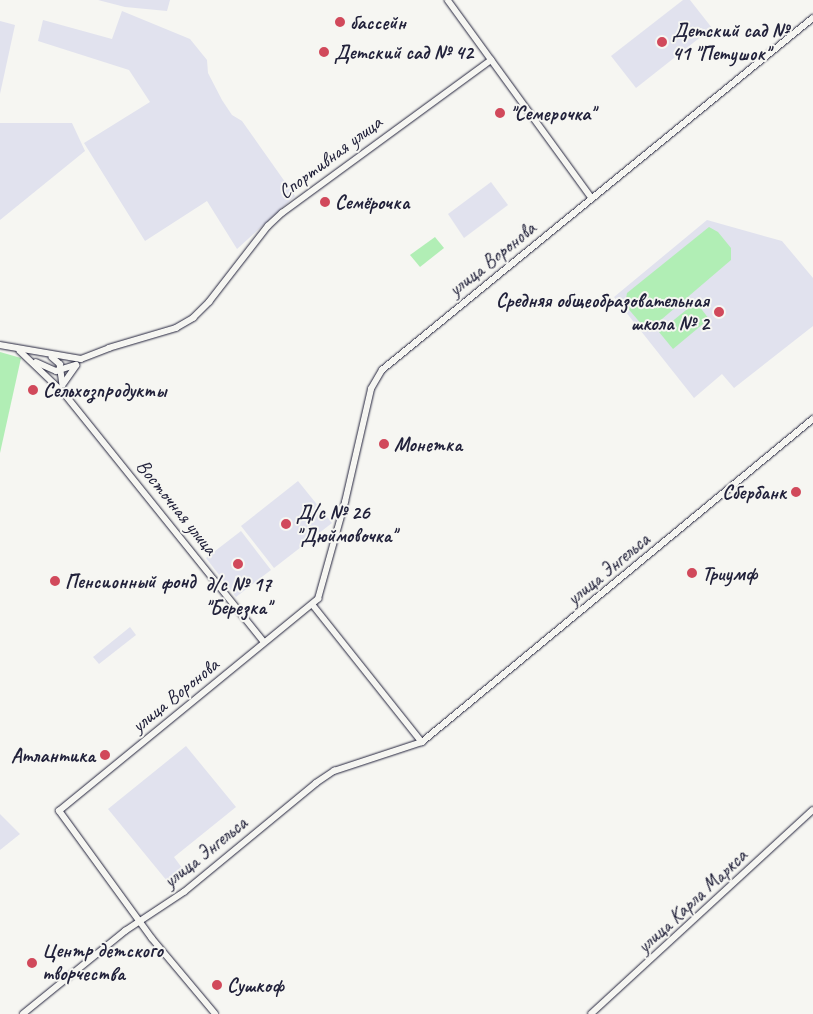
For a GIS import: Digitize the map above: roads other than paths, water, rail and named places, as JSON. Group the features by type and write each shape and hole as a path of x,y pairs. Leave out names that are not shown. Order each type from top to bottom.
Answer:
{"street":[{"path":"448,0 592,198"},
{"name":"улица Воронова","path":"139,921 59,811 264,642 312,605 322,592 376,377 813,18"},
{"name":"Спортивная улица","path":"81,359 176,328 194,318 209,302 268,226 282,213 491,60"},
{"path":"0,345 81,359"},
{"path":"13,348 50,370 63,370 76,365"},
{"path":"40,353 56,360 63,370 64,393"},
{"path":"54,384 50,370 56,360 63,357"},
{"name":"Восточная улица","path":"30,359 64,393 264,642"},
{"path":"63,385 81,359"},
{"name":"улица Энгельса","path":"24,1014 139,921 184,892 316,783 334,771 422,742 813,419"},
{"path":"312,605 368,671 422,742"},
{"name":"улица Карла Маркса","path":"591,1014 813,810"},
{"path":"139,921 215,1014"}],"place":[{"name":"бассейн","path":"340,22"},
{"name":"Детский сад № 41 \"Петушок\"","path":"662,42"},
{"name":"Детский сад № 42","path":"324,52"},
{"name":"\"Семерочка\"","path":"500,113"},
{"name":"Семёрочка","path":"325,202"},
{"name":"Средняя общеобразовательная школа № 2","path":"719,312"},
{"name":"Сельхозпродукты","path":"33,390"},
{"name":"Монетка","path":"384,444"},
{"name":"Сбербанк","path":"796,492"},
{"name":"Д/с № 26 \"Дюймовочка\"","path":"286,524"},
{"name":"д/с № 17 \"Березка\"","path":"238,564"},
{"name":"Триумф","path":"692,573"},
{"name":"Пенсионный фонд","path":"55,581"},
{"name":"Атлантика","path":"105,755"},
{"name":"Центр детского творчества","path":"32,963"},
{"name":"Сушкоф","path":"217,985"}]}
